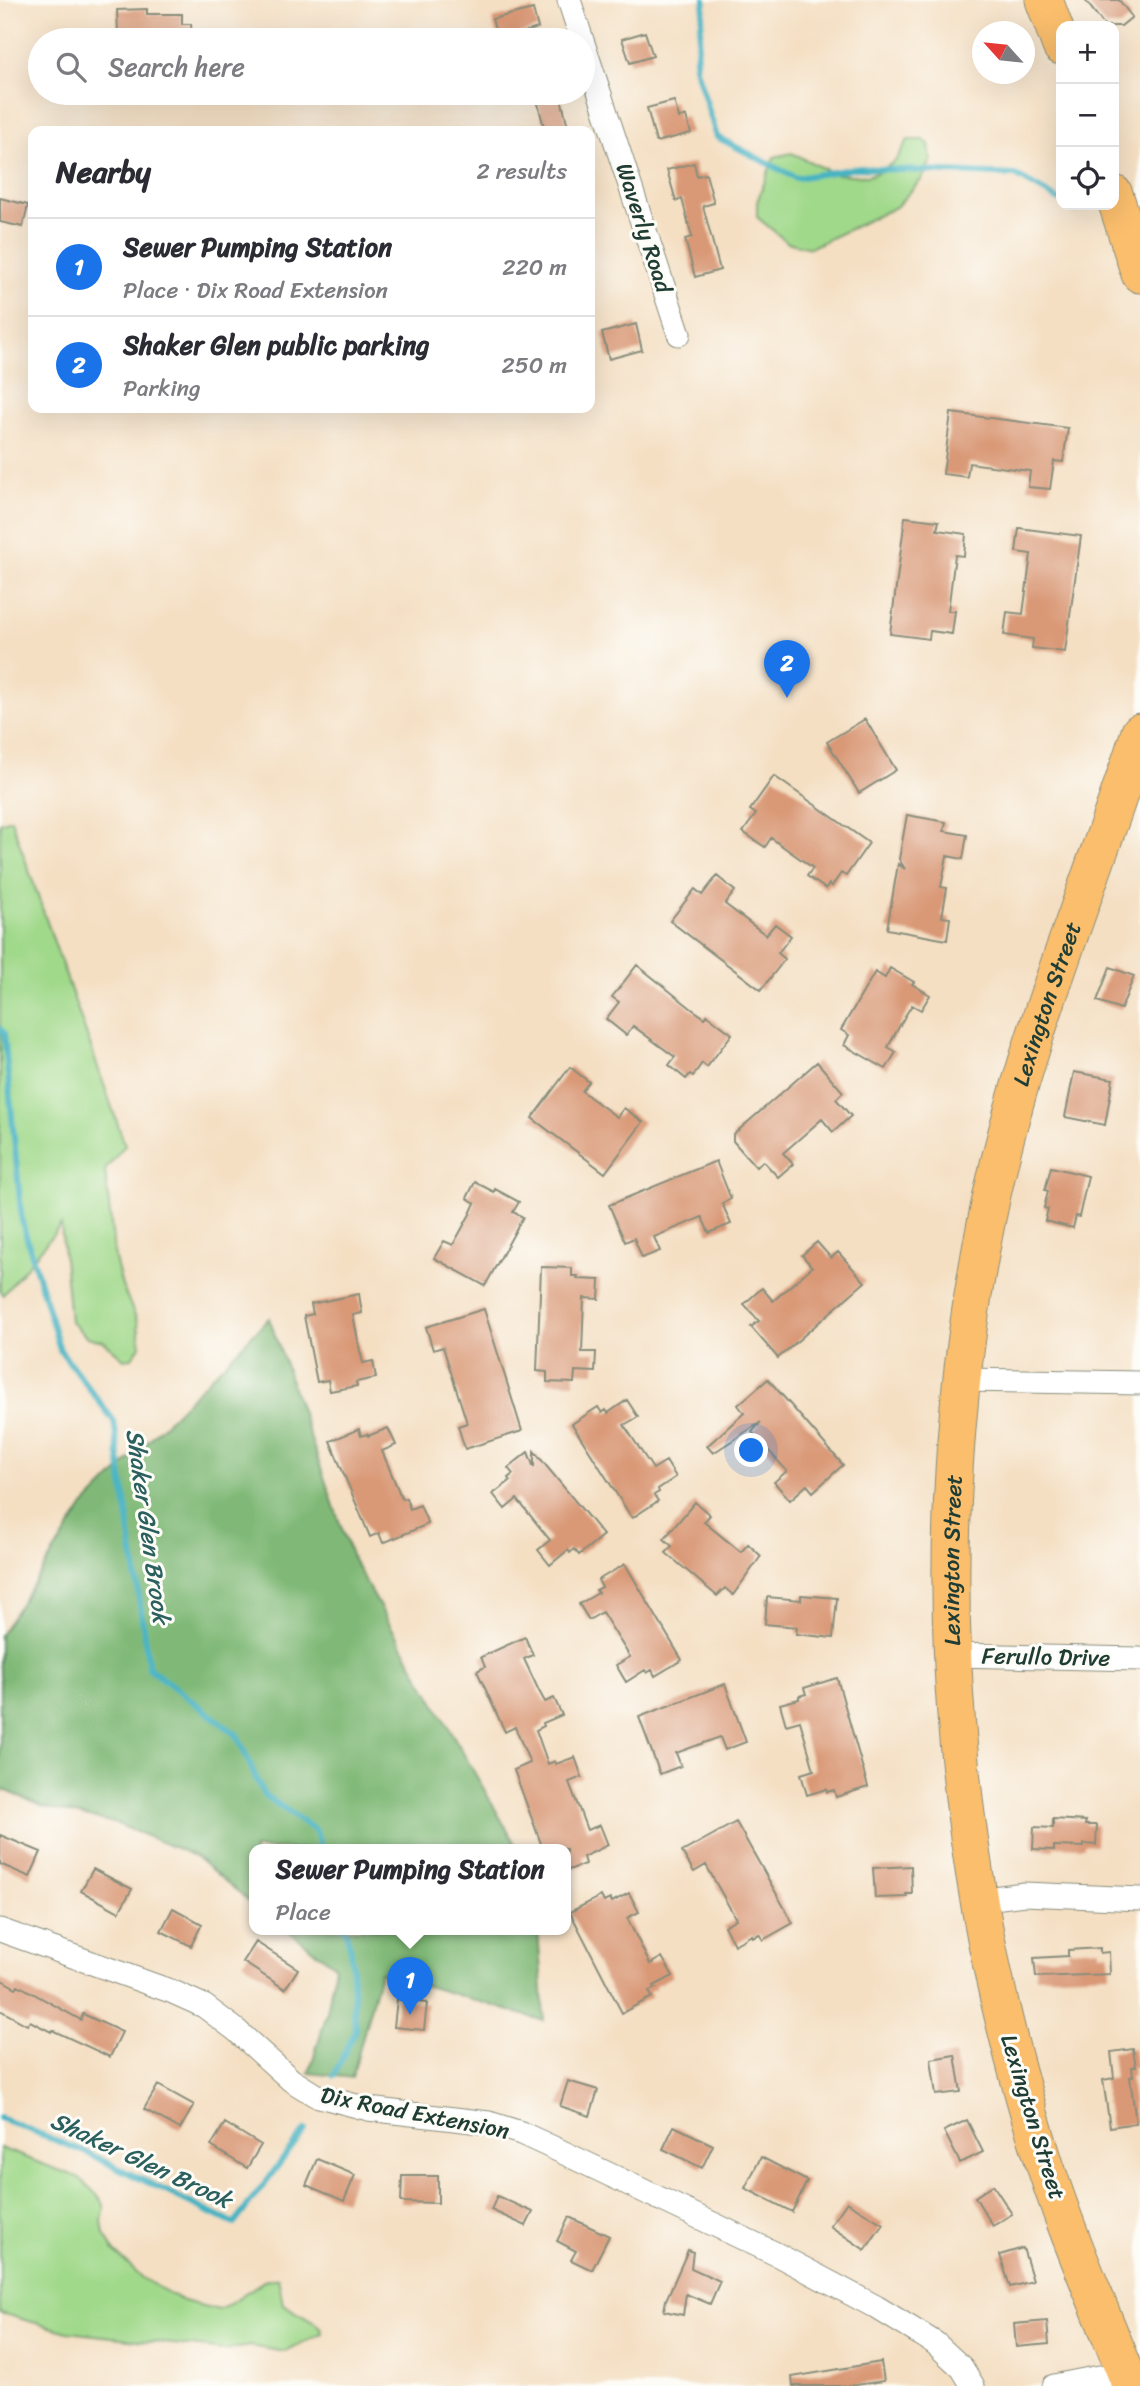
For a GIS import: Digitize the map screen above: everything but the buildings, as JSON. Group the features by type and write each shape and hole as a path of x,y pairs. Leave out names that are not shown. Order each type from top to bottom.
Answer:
{"main road":[{"path":"1044,0 1056,32"},
{"path":"1119,209 1140,274"},
{"name":"Lexington Street","path":"1128,2379 1089,2286 1039,2148 988,1955 963,1801 951,1655 950,1542 962,1380 984,1235 1015,1104 1059,962 1139,740"}],"street":[{"name":"Waverly Road","path":"569,0 578,28"},
{"name":"Waverly Road","path":"595,80 680,334"},
{"path":"962,1380 1140,1383"},
{"name":"Ferullo Drive","path":"951,1655 1140,1659"},
{"path":"978,1900 1024,1894 1140,1899"},
{"name":"Dix Road Extension","path":"0,1930 173,1992 204,2006 236,2030 291,2080 315,2095 368,2109 489,2123 521,2133 560,2151 776,2253 876,2307 935,2343 962,2368 973,2386"},
{"path":"1054,2386 1128,2379"}],"green space":[{"path":"908,140 923,140 929,144 931,161 922,179 896,207 810,248 787,242 757,217 757,202 774,157 792,153 835,174 868,176 881,171 896,160"},
{"path":"11,819 125,1145 105,1170 115,1259 122,1286 138,1322 140,1346 132,1358 124,1359 103,1341 87,1337 70,1321 61,1225 3,1295 0,1291 0,823"},
{"path":"269,1318 352,1558 515,1844 249,1844 249,1901 195,1856 115,1823 44,1807 0,1788 0,1635 84,1506"},
{"path":"294,1935 538,1935 544,2021 380,1972 352,2078 309,2073 327,2013 335,1966"},
{"path":"0,2148 80,2178 101,2199 105,2207 102,2221 104,2234 114,2251 142,2278 183,2301 219,2310 264,2281 278,2278 283,2304 321,2327 323,2333 286,2352 250,2346 225,2350 68,2332 0,2313"}],"waterway":[{"path":"705,0 695,66 717,137 796,178 857,168 1015,175 1056,198"},
{"name":"Shaker Glen Brook","path":"0,1029 4,1033 22,1222 60,1350 114,1421 149,1668 237,1735 263,1794 316,1831 320,1844"},
{"name":"Shaker Glen Brook","path":"334,2076 355,2030 351,1950 347,1935"},
{"name":"Shaker Glen Brook","path":"0,2118 87,2153 234,2224 305,2130"}],"place":[{"name":"Shaker Glen public parking","path":"787,698"},
{"name":"Sewer Pumping Station","path":"410,2015"}]}
